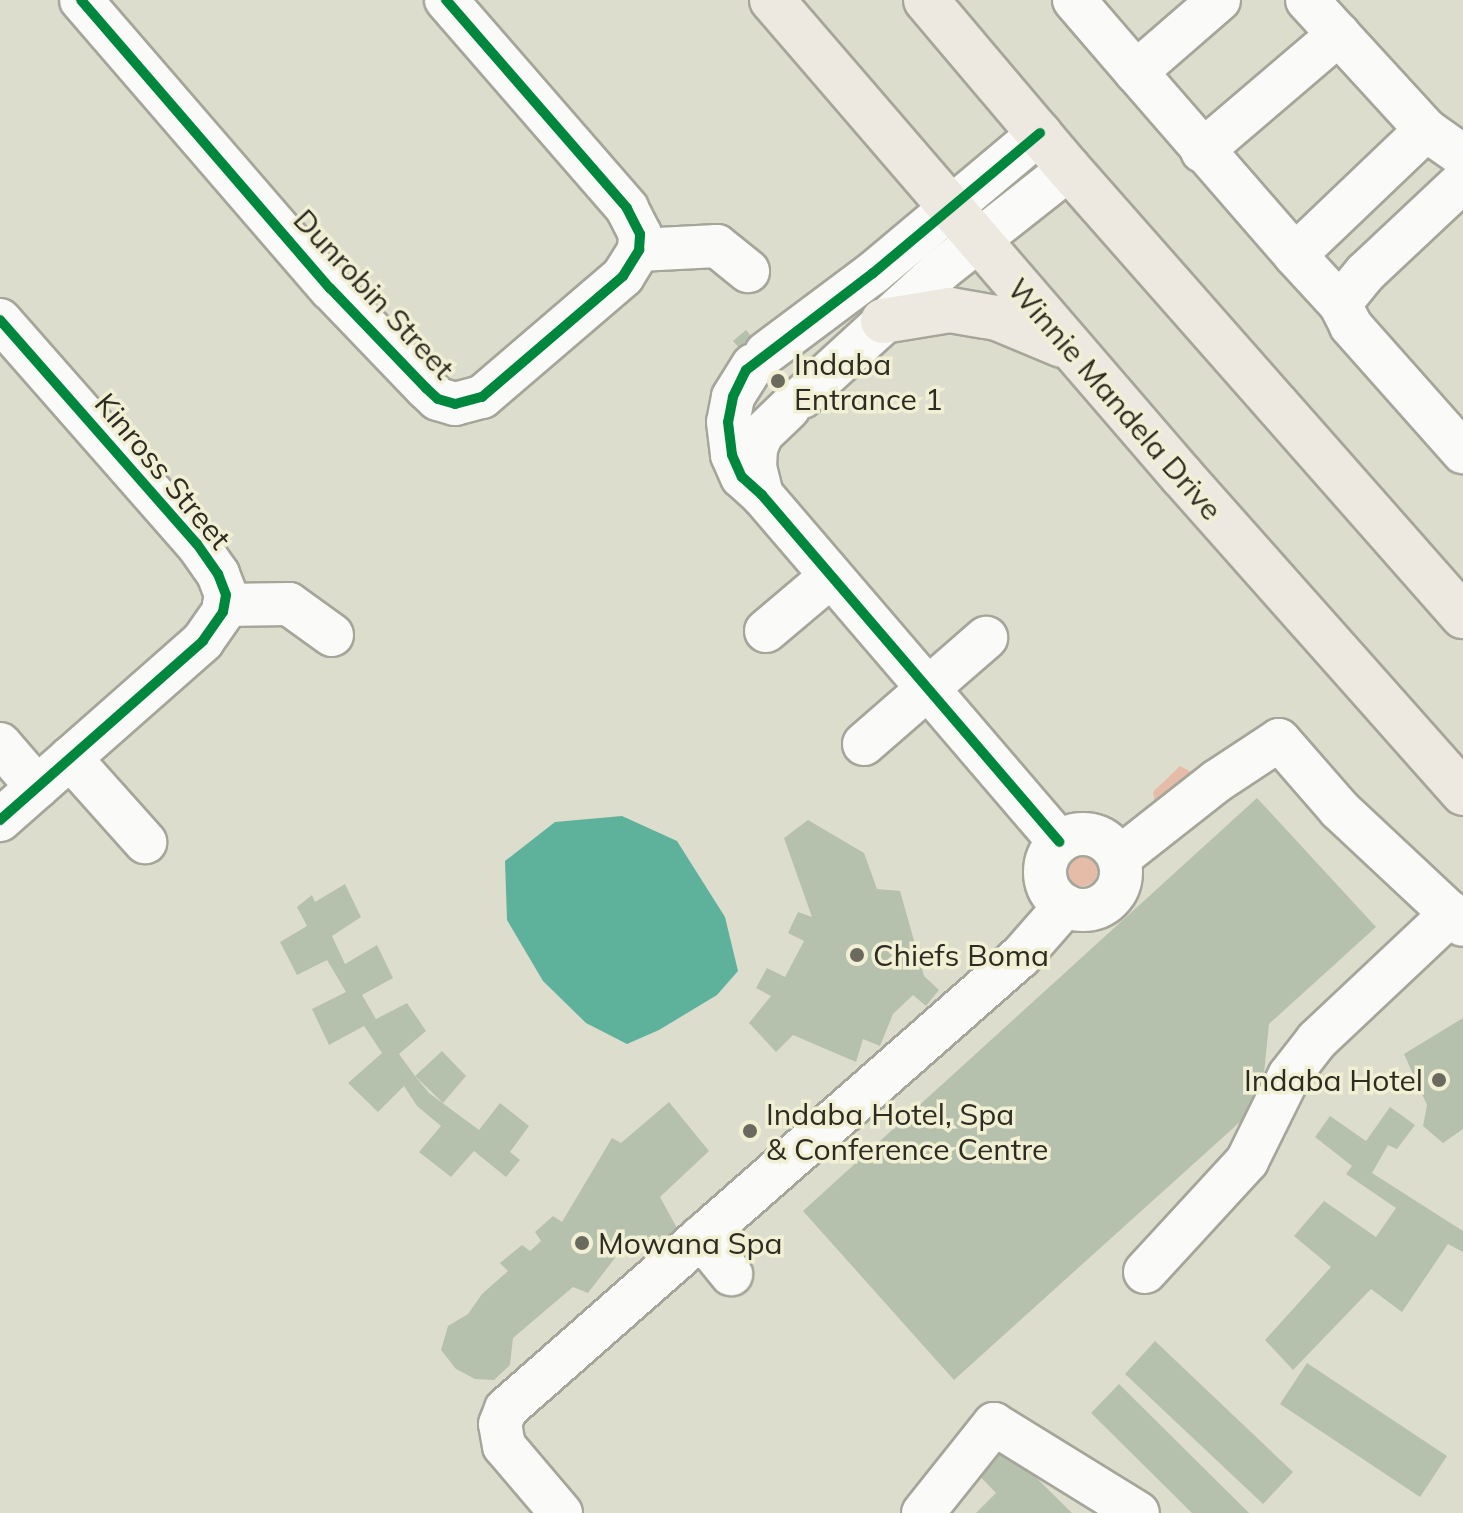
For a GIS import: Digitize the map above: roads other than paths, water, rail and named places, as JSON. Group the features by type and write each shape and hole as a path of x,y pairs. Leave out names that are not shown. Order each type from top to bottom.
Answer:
{"main road":[{"name":"Winnie Mandela Drive","path":"772,0 1072,349 1463,793"},
{"path":"926,0 1069,169 1463,616"},
{"path":"883,321 925,312 956,311 997,318 1072,349"}],"street":[{"name":"Dunrobin Street","path":"81,0 330,288 438,399 455,404 482,397 623,276 639,250"},
{"path":"446,0 627,208 640,234 639,250 717,246 748,271"},
{"path":"1074,0 1202,151 1340,304 1351,326 1463,452"},
{"path":"1136,72 1219,0"},
{"path":"1307,0 1426,130 1455,154 1463,156"},
{"path":"1202,151 1339,34"},
{"path":"1295,255 1426,130"},
{"path":"1040,133 873,273 746,370 733,397 728,422 732,455 742,477 762,495 1059,842"},
{"path":"762,495 755,467 756,448 762,434 883,321 978,240 1069,169"},
{"path":"1340,304 1365,273 1463,181"},
{"name":"Kinross Street","path":"0,320 197,544 218,574 226,595 224,605"},
{"path":"766,631 831,576"},
{"path":"0,820 203,641 217,625 224,605 289,604 332,635"},
{"path":"864,744 986,638"},
{"path":"1119,858 1217,781 1279,740 1340,810 1458,919 1317,1040 1289,1076 1247,1161 1145,1272"},
{"path":"0,744 37,787"},
{"path":"70,758 145,842"},
{"path":"1093,835 1113,848 1119,858 1120,881 1109,901 1087,911 1065,906 1054,899 1045,876 1046,863 1059,842 1070,836 1093,835"},
{"path":"561,1513 504,1446 500,1424 506,1409 1021,956 1065,906"},
{"path":"701,1237 731,1274"},
{"path":"923,1513 994,1424 1138,1513"}],"water":[{"path":"622,816 677,841 725,917 738,971 717,995 659,1030 627,1044 586,1023 543,981 507,920 505,861 555,822"}],"place":[{"name":"Indaba Entrance 1","path":"778,381"},
{"name":"Chiefs Boma","path":"857,955"},
{"name":"Indaba Hotel","path":"1439,1080"},
{"name":"Indaba Hotel, Spa & Conference Centre","path":"750,1131"},
{"name":"Mowana Spa","path":"582,1243"}]}
